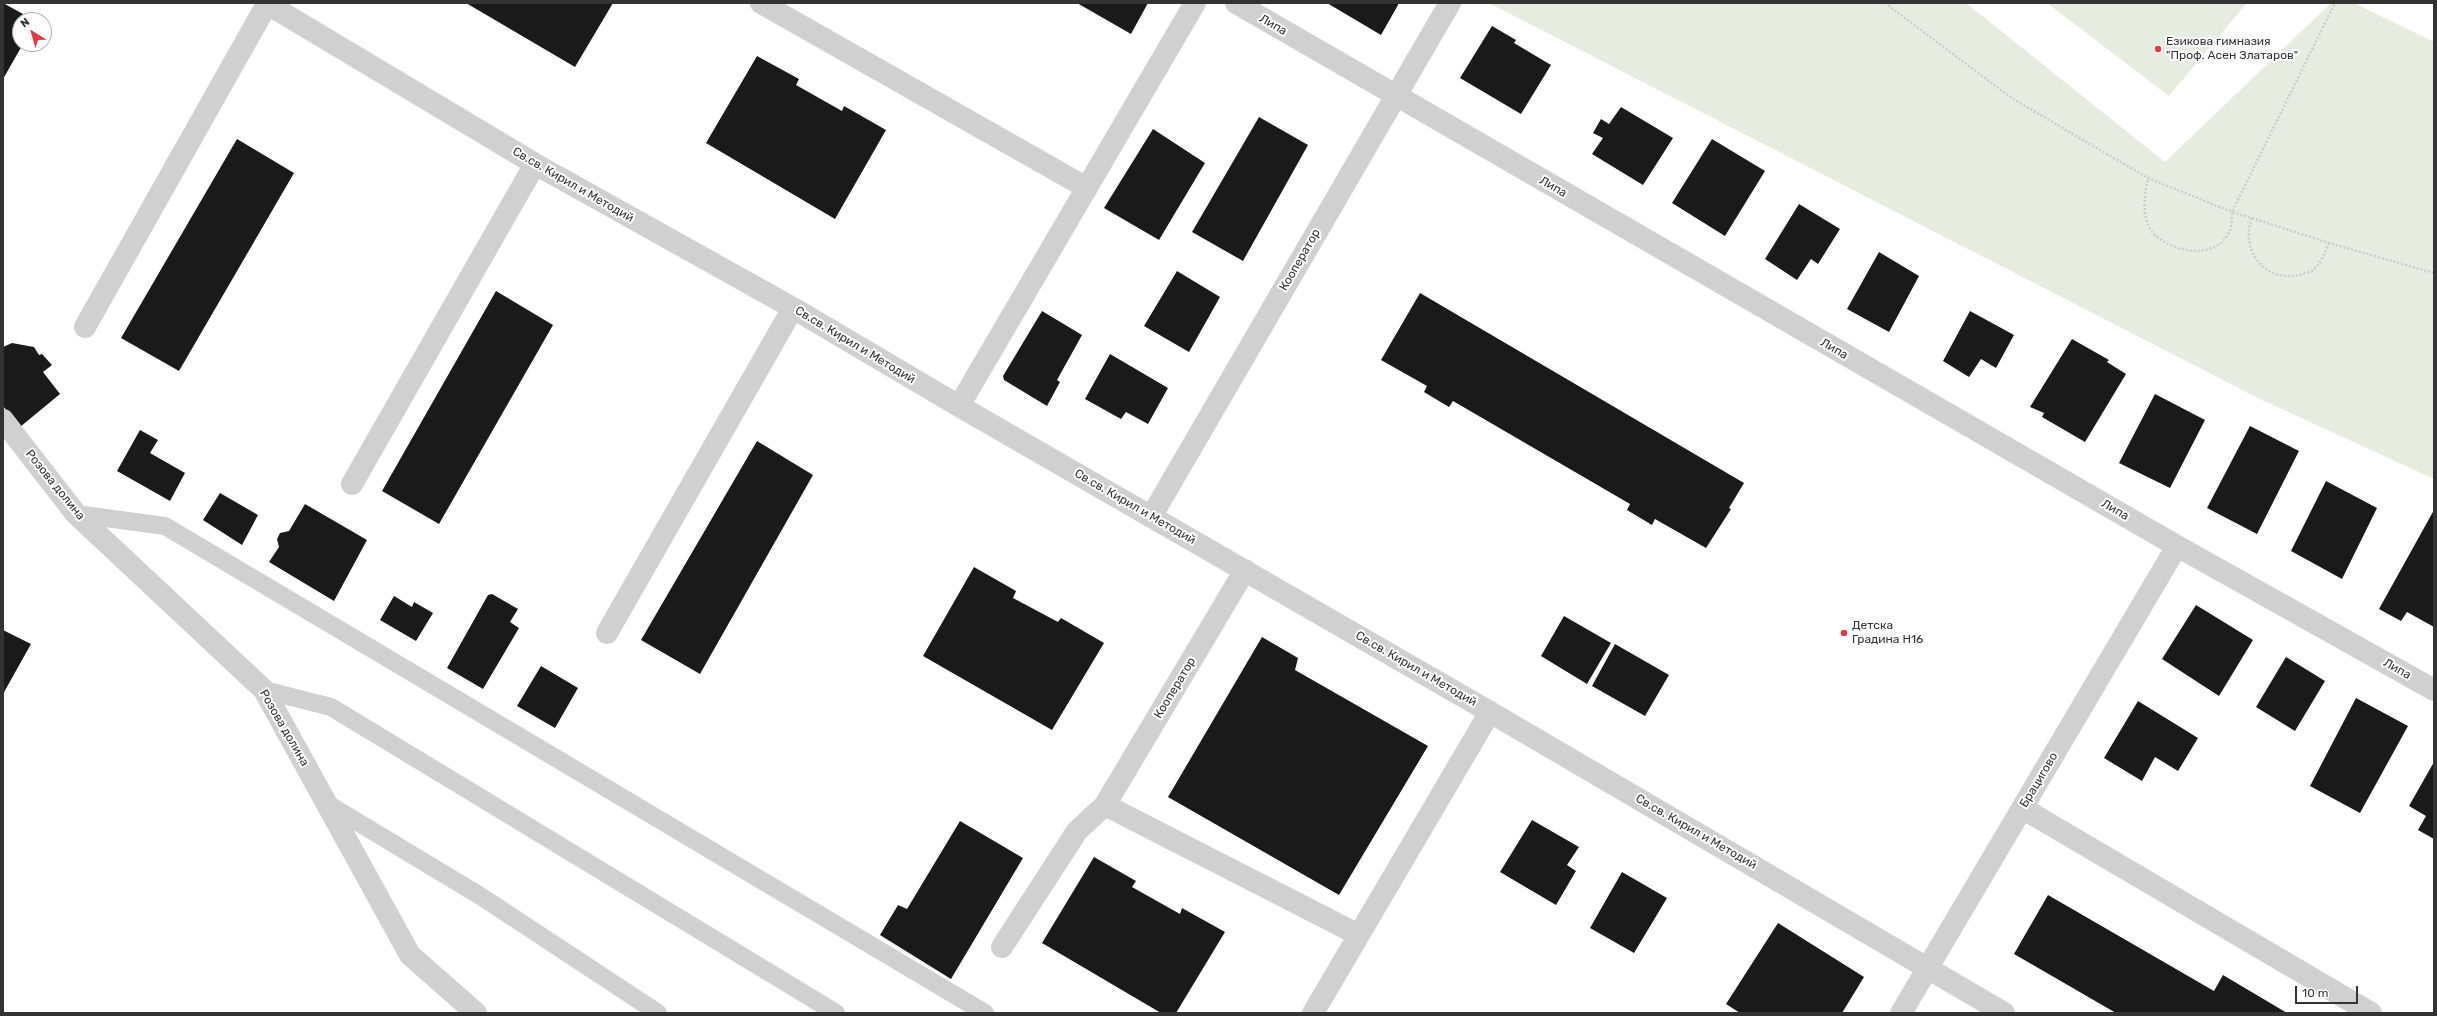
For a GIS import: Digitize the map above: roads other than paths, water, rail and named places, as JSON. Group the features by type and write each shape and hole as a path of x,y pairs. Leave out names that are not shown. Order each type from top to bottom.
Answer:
{"street":[{"path":"85,328 266,3"},
{"name":"Св.св. Кирил и Методий","path":"266,3 535,164 793,308 959,406 1490,712 1928,967 2004,1013"},
{"path":"762,3 1087,188"},
{"path":"959,406 1195,3"},
{"name":"Липа","path":"1236,3 2178,546 2434,690"},
{"name":"Кооператор","path":"1151,517 1450,3"},
{"path":"352,484 535,164"},
{"path":"607,633 793,308"},
{"name":"Розова долина","path":"3,420 76,514 264,690 410,955 476,1013"},
{"name":"Брацигово","path":"1901,1013 2178,546"},
{"name":"Кооператор","path":"1002,947 1077,831 1105,805 1245,570"},
{"path":"1313,1013 1490,712"},
{"path":"1105,805 1359,935"},
{"path":"2022,808 2372,1013"}],"lane":[{"path":"76,514 165,526 986,1013"},
{"path":"264,690 331,707 836,1013"},
{"path":"326,803 482,897 658,1013"}],"place":[{"name":"Езикова гимназия \"Проф. Асен Златаров\"","path":"2158,49"},
{"name":"Детска Градина Н16","path":"1844,633"}]}
